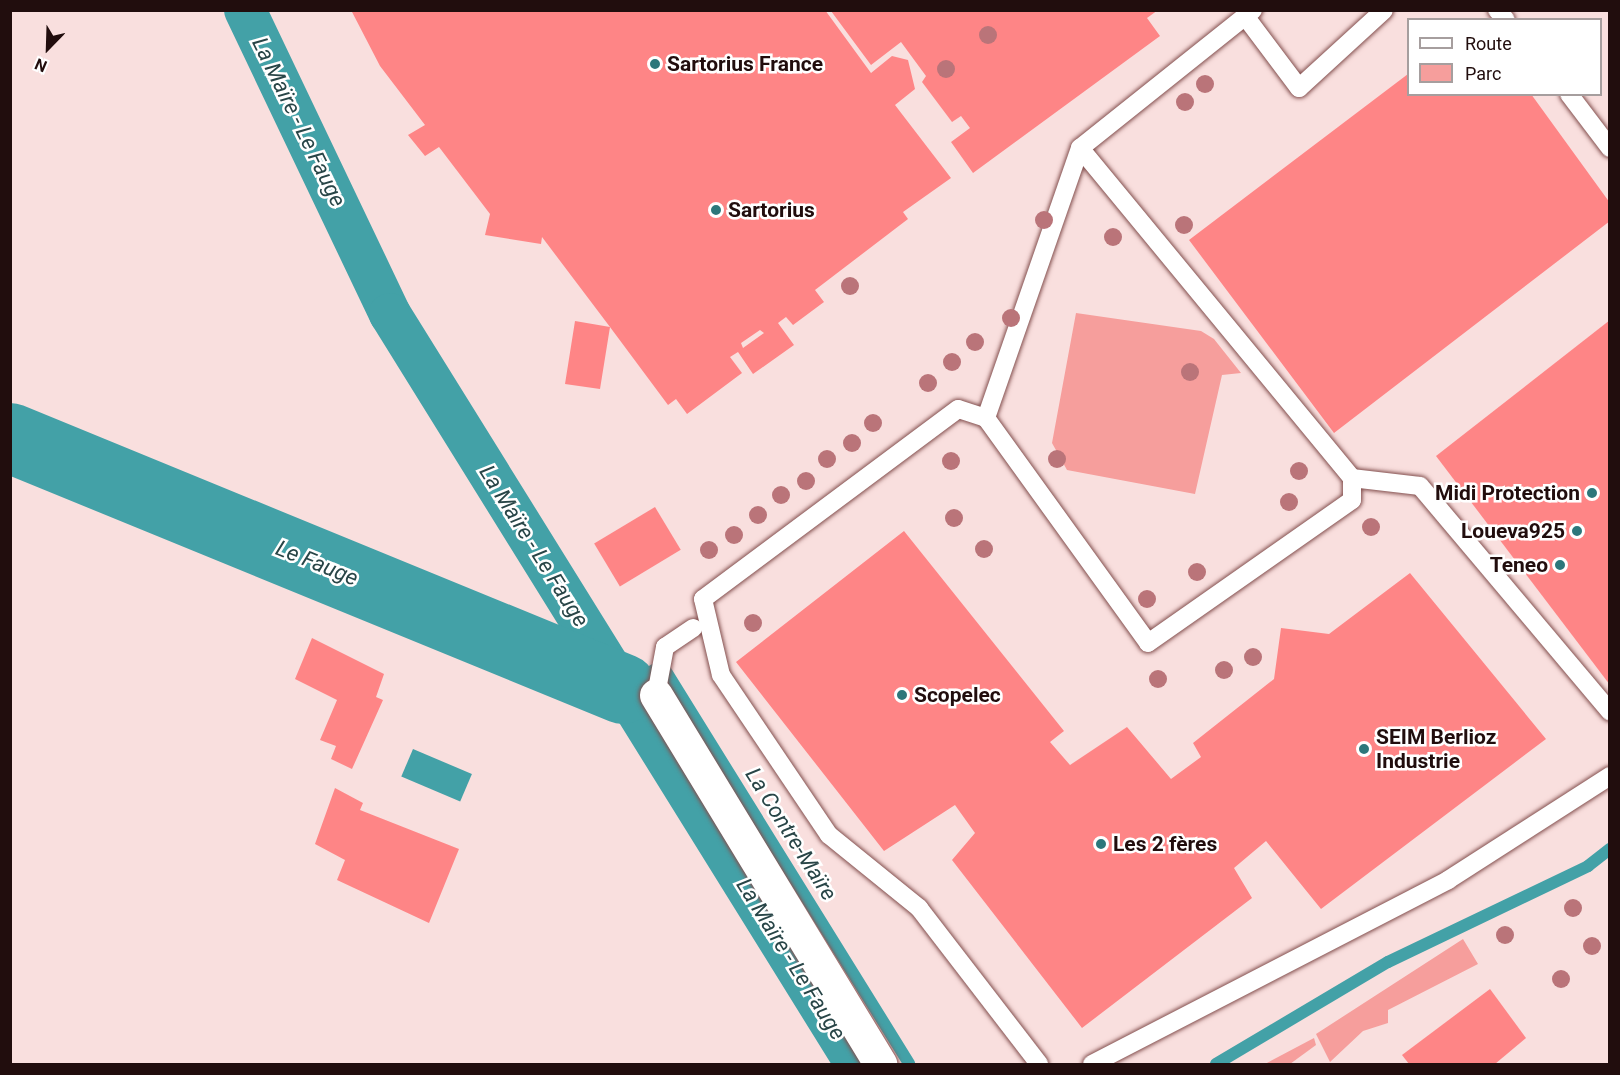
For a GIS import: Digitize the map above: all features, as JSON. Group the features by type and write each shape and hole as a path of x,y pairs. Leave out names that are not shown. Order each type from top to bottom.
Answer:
{"street":[{"path":"656,695 880,1065"}],"lane":[{"path":"986,418 1080,148 1249,14 1299,88 1384,10"},
{"path":"1571,96 1610,148"},
{"path":"1039,1065 919,908 829,835 721,675 703,599 958,409 986,418 1148,643 1352,500 1352,478 1080,148"},
{"path":"1352,478 1420,486 1610,712"},
{"path":"656,695 665,647 693,628"},
{"path":"1092,1065 1448,880 1610,776"}],"green space":[{"path":"1076,313 1201,331 1214,339 1241,373 1222,375 1195,494 1067,470 1052,443"},
{"path":"1463,939 1478,964 1388,1010 1388,1023 1363,1031 1330,1062 1316,1034"},
{"path":"1314,1038 1316,1045 1290,1064 1265,1064"}],"water":[{"path":"413,749 472,774 460,802 401,777"}],"building":[{"name":"Sartorius","path":"351,10 825,10 871,73 892,56 908,60 915,89 895,105 951,178 903,212 908,219 815,290 824,302 793,325 786,317 778,323 794,345 753,374 738,352 730,357 742,373 687,414 676,399 668,405 542,237 541,244 485,235 490,214 439,147 425,156 408,135 425,125 380,66","holes":["760,330 764,333 743,348 741,343"]},
{"path":"1158,10 1147,18 1160,36 973,173 951,142 970,128 961,116 952,122 922,82 926,76 901,42 871,65 831,11"},
{"path":"1407,75 1407,96 1532,96 1610,203 1610,221 1334,433 1189,240"},
{"path":"1610,320 1610,685 1436,456"},
{"path":"575,321 610,327 600,389 565,384"},
{"path":"655,507 681,550 620,586 594,544"},
{"path":"904,531 1064,731 1050,742 1070,765 1127,727 1171,779 1201,757 1193,743 1274,679 1281,628 1329,634 1410,573 1546,739 1321,909 1266,841 1234,868 1252,898 1082,1028 952,860 975,833 955,805 884,851 736,662"},
{"path":"312,638 384,674 376,697 383,700 352,769 331,759 336,746 320,740 337,700 295,679"},
{"path":"335,788 363,803 360,810 459,849 429,923 337,880 345,860 315,844"},
{"path":"1490,989 1526,1038 1495,1064 1409,1064 1402,1055"}],"waterway":[{"name":"La Maïre - Le Fauge","path":"245,10 390,314 856,1064"},
{"name":"Le Fauge","path":"10,438 623,689"},
{"name":"La Contre-Maïre","path":"623,689 662,665 909,1064"},
{"path":"1216,1064 1388,962 1588,866 1610,849"}],"place":[{"name":"Sartorius France","path":"655,64"},
{"name":"Sartorius","path":"716,210"},
{"name":"Midi Protection","path":"1592,493"},
{"name":"Loueva925","path":"1577,531"},
{"name":"Teneo","path":"1560,565"},
{"name":"Scopelec","path":"902,695"},
{"name":"SEIM Berlioz Industrie","path":"1364,749"},
{"name":"Les 2 fères","path":"1101,844"}]}
